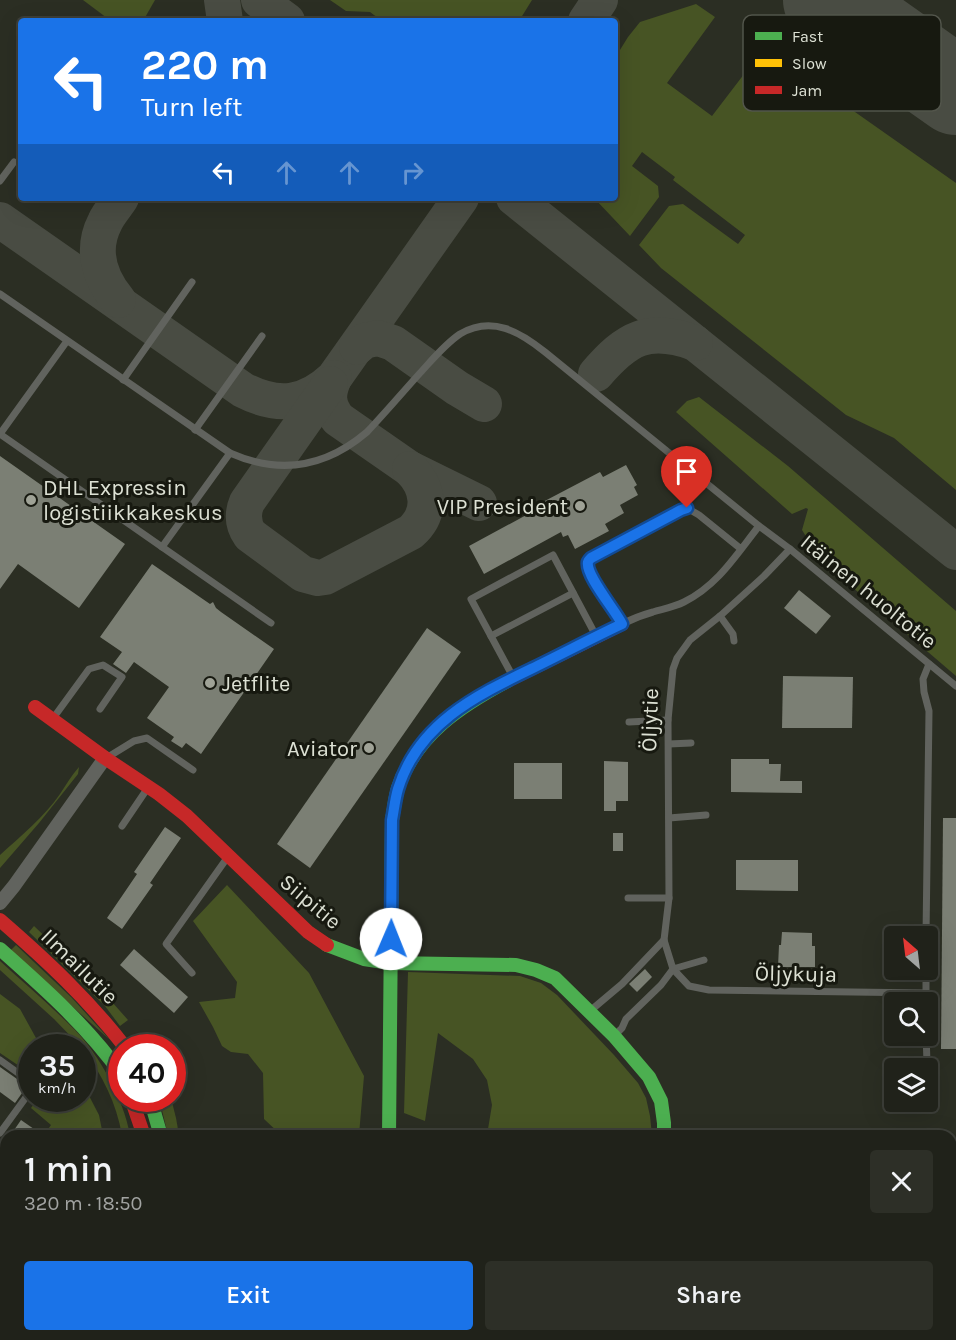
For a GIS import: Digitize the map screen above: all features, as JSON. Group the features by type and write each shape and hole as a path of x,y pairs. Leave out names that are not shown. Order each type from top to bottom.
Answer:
{"street":[{"path":"389,1130 392,820 403,776 419,747 443,720 471,701 513,678 622,624"},
{"name":"Siipitie","path":"35,707 187,816 308,932 323,943 358,957 390,963 501,964 532,968 555,978 590,1012"},
{"path":"0,903 105,758"},
{"name":"Ilmailutie","path":"0,920 52,965 90,1003 115,1034"},
{"name":"Ilmailutie","path":"0,949 46,990 108,1055"},
{"path":"590,1012 649,1077 661,1101 664,1130"},
{"path":"136,1112 142,1130"},
{"path":"154,1112 159,1130"}],"lane":[{"path":"0,182 14,162"},
{"path":"123,380 192,282"},
{"name":"Itäinen huoltotie","path":"0,294 230,453 260,464 291,466 341,452 367,432 449,343 461,334 473,328 488,326 515,331 528,338 956,686"},
{"path":"195,430 262,336"},
{"path":"67,341 0,434 271,623"},
{"path":"162,547 230,453"},
{"path":"741,549 687,508 591,558 588,569 622,624 682,603 697,595 727,569 759,526"},
{"name":"Öljytie","path":"673,969 664,940 669,898 668,720 671,680 677,658 690,640 764,576 790,549"},
{"path":"513,678 471,598 553,555 597,636"},
{"path":"491,636 573,593"},
{"path":"720,616 733,633 734,641"},
{"path":"927,926 928,711 923,679 929,664"},
{"path":"52,719 89,669 103,665 122,677 100,709"},
{"path":"629,722 668,720"},
{"path":"105,758 134,741 147,738 193,770"},
{"path":"669,744 691,743"},
{"path":"122,826 148,787"},
{"path":"669,818 706,815"},
{"path":"192,973 166,944 228,856"},
{"path":"628,898 669,898"},
{"path":"590,1012 622,984 664,940"},
{"path":"614,1036 622,1028 626,1019 661,985 673,969 704,960"},
{"name":"Öljykuja","path":"673,969 689,986 709,990 884,992"},
{"path":"0,1060 18,1073"},
{"path":"1,1130 18,1108"}],"green space":[{"path":"83,0 155,0 145,18 107,18"},
{"path":"330,0 532,0 521,18 378,18 370,12 346,11"},
{"path":"696,4 715,17 667,83 712,116 743,75 743,111 854,111 956,183 956,490 894,438 846,415 661,268 639,245 669,206 683,204 738,244 745,235 673,180 675,177 642,152 632,166 658,186 659,197 630,236 597,201 618,201 618,53 640,22"},
{"path":"699,397 788,466 956,611 956,676 830,568 815,551 802,530 808,509 792,514 676,412 687,401"},
{"path":"79,767 78,774 0,868 0,855 47,810"},
{"path":"227,885 309,973 364,1076 359,1130 276,1130 264,1119 263,1073 248,1054 231,1052 222,1046 199,1002 235,998 237,982 193,921"},
{"path":"34,926 104,993 128,1020 120,1026 105,1006 29,932"},
{"path":"16,945 72,998 108,1038 10,951"},
{"path":"0,961 78,1034 68,1034 0,970"},
{"path":"408,972 520,976 541,983 557,995 638,1083 646,1098 651,1130 488,1130 492,1105 487,1080 473,1059 438,1033 425,1121 404,1113"},
{"path":"0,994 20,1009 34,1034 18,1034 18,1065 0,1053"},
{"path":"96,1056 108,1076 108,1090 97,1069"},
{"path":"96,1109 102,1130 48,1130 51,1125 36,1112 96,1112"},
{"path":"116,1112 124,1112 129,1130 121,1130"},
{"path":"162,1112 174,1112 178,1130 167,1130"}],"building":[{"name":"DHL Expressin logistiikkakeskus","path":"0,456 125,544 79,608 18,564 0,589"},
{"name":"VIP President","path":"626,465 637,485 634,487 638,495 620,505 624,513 605,524 609,531 575,549 568,535 563,537 561,532 484,574 469,546 541,507 539,504 600,472 603,477"},
{"path":"152,564 210,604 213,602 221,612 274,649 201,754 186,743 182,748 171,741 174,737 147,718 169,687 134,662 126,673 113,664 122,652 100,637"},
{"path":"799,590 831,616 816,634 784,608"},
{"name":"Aviator","path":"427,628 461,652 310,868 277,844"},
{"path":"783,676 853,677 852,728 782,728"},
{"path":"731,759 769,759 769,764 781,764 780,781 802,781 802,793 731,792"},
{"path":"604,761 628,762 628,801 616,801 616,811 604,811"},
{"path":"514,763 562,763 562,799 514,799"},
{"path":"943,818 956,818 956,1049 941,1049"},
{"path":"165,827 181,838 150,883 153,885 122,929 107,918 137,874 134,872"},
{"path":"613,833 623,833 623,851 613,851"},
{"path":"736,860 798,860 798,891 736,890"},
{"path":"782,932 812,933 812,946 815,946 815,967 778,967"},
{"path":"134,949 188,997 174,1013 120,965"},
{"path":"645,969 652,977 637,992 629,984"},
{"path":"0,1067 18,1080 18,1099 15,1103 0,1092"},
{"path":"21,1120 35,1130 14,1130"}],"taxiway":[{"path":"222,0 225,18"},
{"path":"259,0 283,18"},
{"path":"588,18 600,0"},
{"path":"118,300 102,272 98,242 108,216 119,201"},
{"path":"0,220 243,390 268,400 291,401 312,394 334,378 459,201"},
{"path":"518,201 956,552"},
{"path":"596,374 618,352 640,339 664,336 695,343"},
{"path":"357,347 364,341 378,338 393,343 484,404"},
{"path":"334,378 329,399 338,419 410,469 479,503"},
{"path":"330,384 247,502 244,519 250,535 303,574 318,578 325,577 411,532 418,525 426,500 421,484 410,469"}],"runway":[{"path":"827,0 848,15"},
{"path":"941,80 956,91"}],"traffic: fast":[{"path":"389,1130 392,820 397,792 406,769 416,752 429,737 458,711 509,680"},
{"path":"327,945 364,959 390,963 516,965 555,978 614,1036 649,1077 661,1101 664,1130"},
{"path":"0,949 49,993 108,1056"},
{"path":"154,1112 159,1130"}],"traffic: jam":[{"path":"509,680 622,624"},
{"path":"35,707 187,816 308,932 327,945"},
{"path":"0,920 66,980 114,1034"},
{"path":"136,1112 142,1130"}],"place":[{"name":"DHL Expressin logistiikkakeskus","path":"31,500"},
{"name":"VIP President","path":"580,506"},
{"name":"Jetflite","path":"210,683"},
{"name":"Aviator","path":"369,748"}],"route":[{"path":"391,939 394,804 403,776 419,747 443,720 471,701 622,624 610,603 603,596 588,569 588,563 591,558 687,508"}]}
